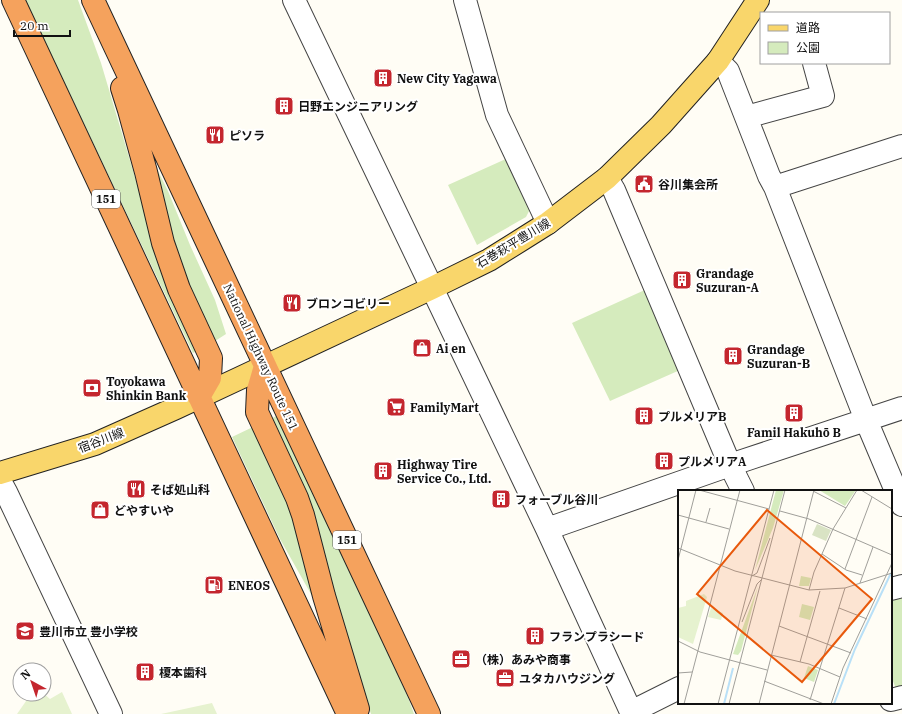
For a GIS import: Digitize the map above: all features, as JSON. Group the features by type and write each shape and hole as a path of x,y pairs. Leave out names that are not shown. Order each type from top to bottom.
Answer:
{"highway":[{"name":"151","path":"13,0 348,714"},
{"path":"92,0 129,110 163,243 179,289 211,358 210,378 199,397"},
{"name":"National Highway Route 151","path":"92,0 428,714"},
{"path":"265,366 258,390 257,412 297,498 303,515 324,596 359,714"}],"main road":[{"name":"石巻萩平豊川線","path":"199,397 489,260 548,223 607,178 661,126 718,61 758,0"},
{"name":"宿谷川線","path":"0,473 95,444 199,397"}],"street":[{"path":"294,0 547,529 632,713 678,689"},
{"path":"464,0 497,115 548,223"},
{"path":"718,61 728,71 866,420 902,505"},
{"path":"746,117 823,96 814,64"},
{"path":"775,187 902,146"},
{"path":"607,178 614,190 730,465 742,490"},
{"path":"547,529 730,465 902,408"},
{"path":"0,481 111,714"},
{"path":"892,589 902,586"},
{"path":"892,700 902,697"}],"green space":[{"path":"25,0 78,0 101,63 162,268 199,350 193,353"},
{"path":"508,158 531,207 526,217 477,245 448,185"},
{"path":"154,163 168,191 215,300 226,334 212,343 181,277"},
{"path":"647,289 680,370 610,401 572,323"},
{"path":"276,416 365,601 414,714 371,714 271,419"},
{"path":"257,425 297,517 316,603 280,539 232,437"},
{"path":"902,595 902,687 896,689 892,679 892,598"},
{"path":"62,692 72,714 17,714 25,702 52,702 52,698"},
{"path":"212,703 217,714 161,714"}],"place":[{"name":"New City Yagawa","path":"383,78"},
{"name":"日野エンジニアリング","path":"284,106"},
{"name":"ピソラ","path":"215,135"},
{"name":"谷川集会所","path":"644,184"},
{"name":"Grandage Suzuran-A","path":"682,280"},
{"name":"ブロンコビリー","path":"292,303"},
{"name":"Ai en","path":"422,348"},
{"name":"Grandage Suzuran-B","path":"733,356"},
{"name":"Toyokawa Shinkin Bank","path":"92,388"},
{"name":"FamilyMart","path":"396,407"},
{"name":"Famil Hakuhō B","path":"794,413"},
{"name":"プルメリアB","path":"644,416"},
{"name":"プルメリアA","path":"664,461"},
{"name":"Highway Tire Service Co., Ltd.","path":"383,471"},
{"name":"そば処山科","path":"136,489"},
{"name":"フォーブル谷川","path":"501,499"},
{"name":"どやすいや","path":"100,510"},
{"name":"ENEOS","path":"214,585"},
{"name":"豊川市立 豊小学校","path":"25,631"},
{"name":"フランプラシード","path":"535,636"},
{"name":"（株）あみや商事","path":"461,659"},
{"name":"榎本歯科","path":"145,672"},
{"name":"ユタカハウジング","path":"505,678"}]}
